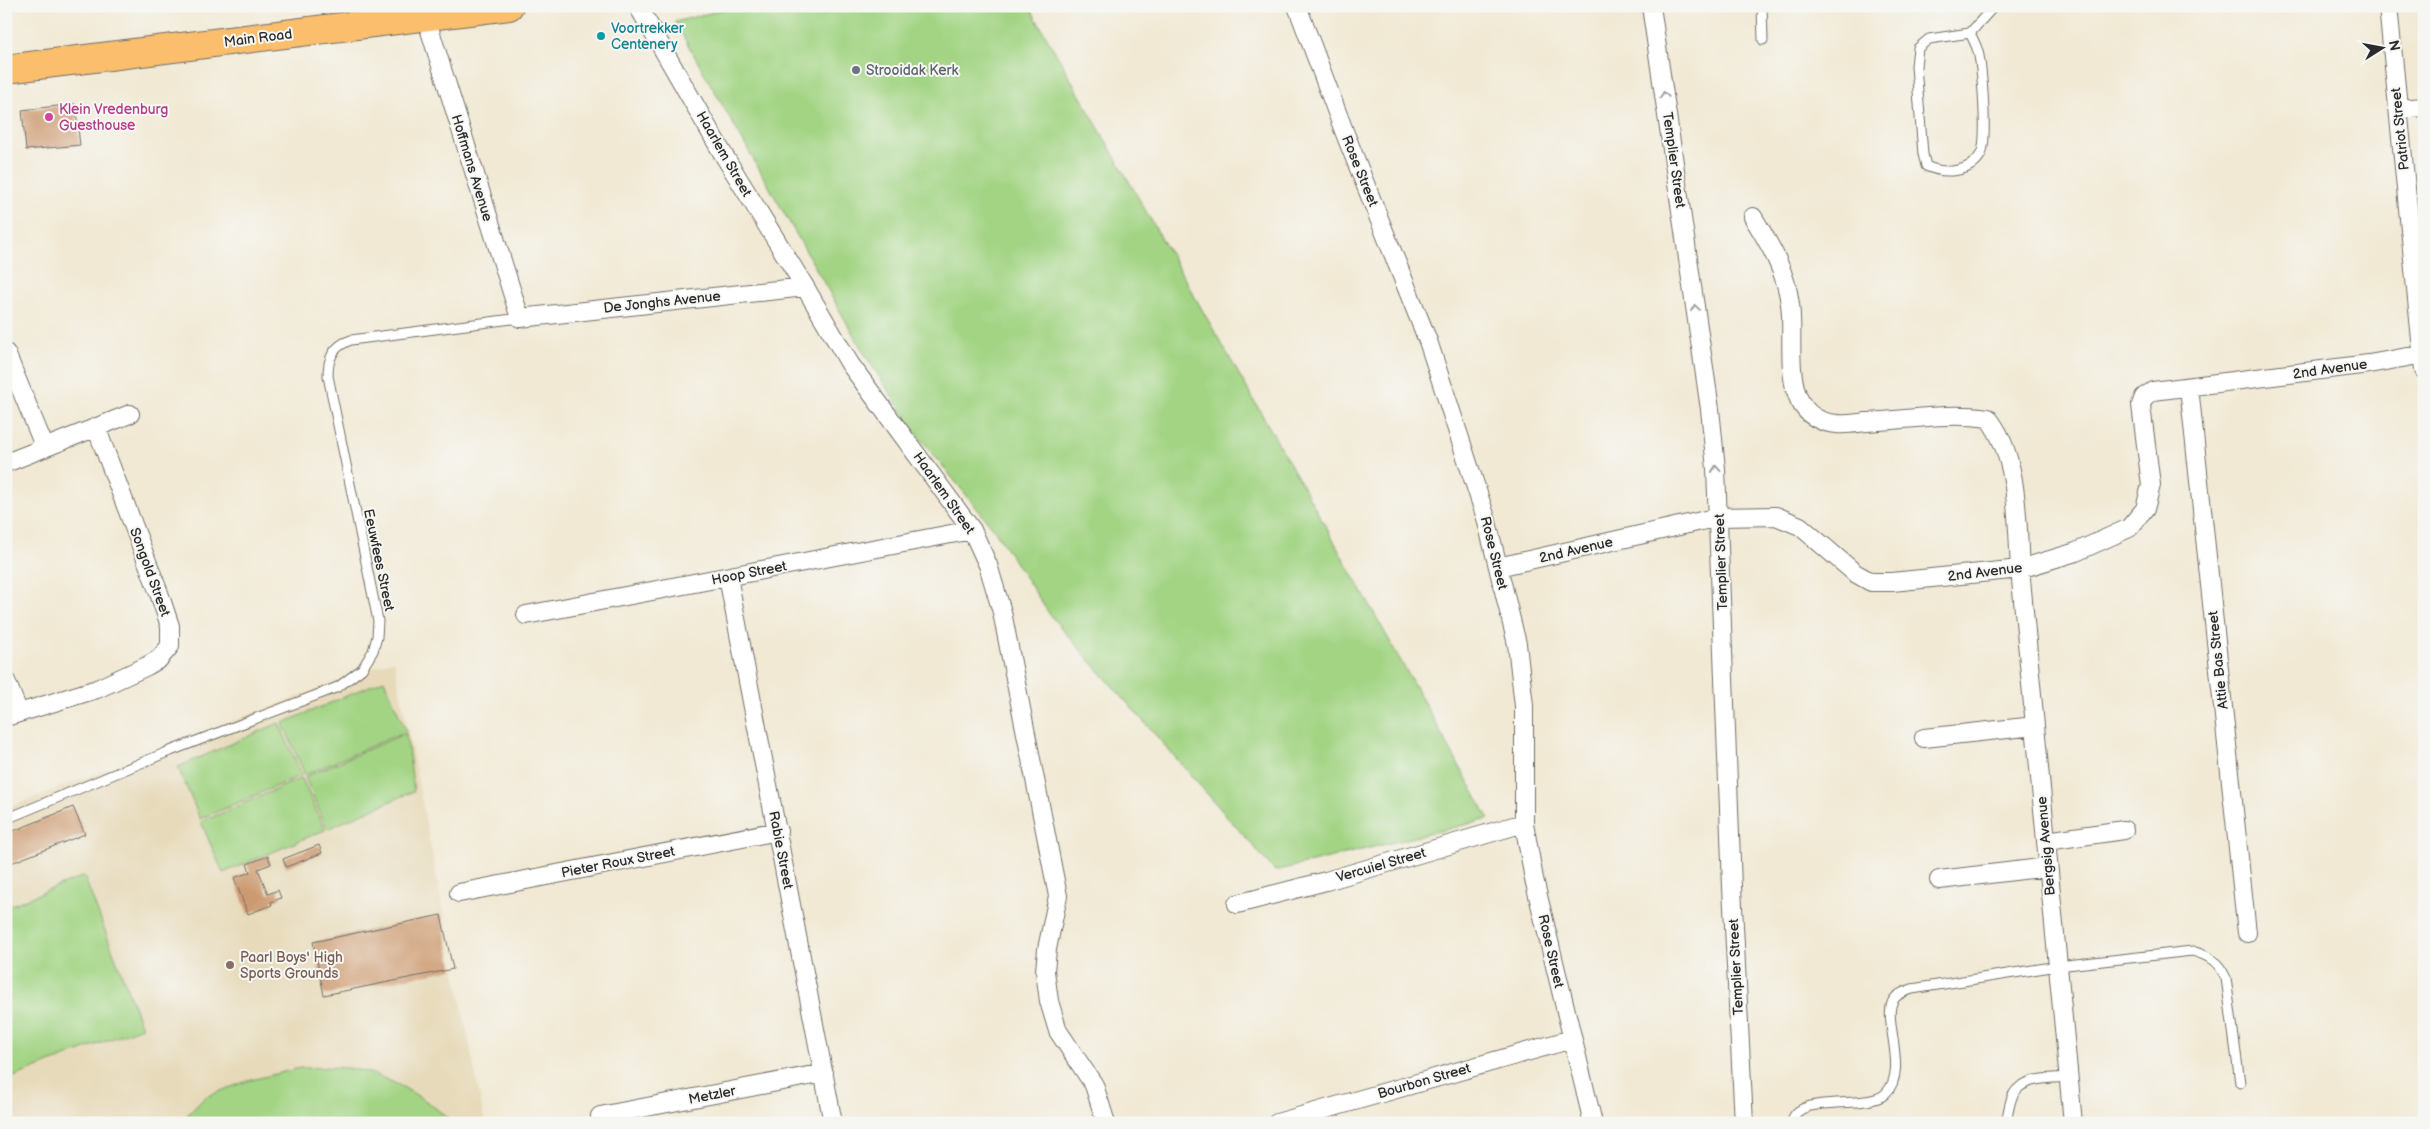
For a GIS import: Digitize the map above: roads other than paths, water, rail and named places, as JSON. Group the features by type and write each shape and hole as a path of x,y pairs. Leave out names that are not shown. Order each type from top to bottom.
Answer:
{"main road":[{"name":"Main Road","path":"6,69 426,18 509,6"}],"street":[{"name":"Haarlem Street","path":"638,6 723,154 850,364 972,530 988,565 1002,612 1058,896 1056,915 1047,949 1045,972 1049,1001 1058,1030 1094,1085 1106,1123"},
{"name":"Rose Street","path":"1297,6 1344,131 1428,341 1468,458 1498,567 1516,644 1524,706 1524,823 1534,879 1593,1123"},
{"name":"Templier Street","path":"1651,6 1710,409 1719,518 1732,887 1744,1123"},
{"name":"Patriot Street","path":"2388,6 2423,360"},
{"name":"Hoffmans Avenue","path":"426,18 520,318"},
{"path":"2398,109 2424,107"},
{"name":"Bergsig Avenue","path":"1753,218 1770,245 1783,273 1791,305 1791,366 1796,390 1804,408 1812,417 1836,424 1965,414 1988,418 1997,430 2008,461 2016,508 2020,569 2073,1123"},
{"name":"De Jonghs Avenue","path":"520,318 805,287"},
{"path":"6,353 45,448"},
{"name":"2nd Avenue","path":"1498,567 1719,518 1776,516 1800,526 1855,573 1871,582 1892,582 2020,569 2076,552 2129,528 2145,510 2151,485 2141,405 2144,397 2153,391 2423,360"},
{"name":"Attie Bas Street","path":"2189,387 2247,933"},
{"path":"6,463 130,414"},
{"name":"Songold Street","path":"6,681 13,715 114,681 159,659 170,646 170,626 160,593 96,427"},
{"name":"Hoop Street","path":"526,615 972,530"},
{"name":"Rabie Street","path":"728,577 833,1123"},
{"path":"1924,738 2035,726"},
{"name":"Vercuiel Street","path":"1237,904 1326,881 1524,823"},
{"path":"2046,841 2124,830"},
{"name":"Pieter Roux Street","path":"459,893 778,831"},
{"path":"1940,880 2048,867"},
{"name":"Bourbon Street","path":"1277,1123 1572,1039"},
{"name":"Metzler","path":"600,1116 824,1073"}],"lane":[{"path":"1762,6 1763,40"},
{"path":"1970,33 1977,50 1981,72 1984,140 1980,155 1968,166 1951,172 1933,170 1926,166 1923,154 1916,66 1918,48 1929,38 1970,33 1994,6"},
{"name":"Eeuwfees Street","path":"6,819 165,754 320,695 345,683 362,669 373,651 377,637 378,621 328,376 328,364 332,354 342,344 351,340 520,318"},
{"path":"1792,1123 1797,1113 1814,1104 1871,1101 1885,1095 1892,1086 1896,1071 1891,1010 1893,999 1900,993 1912,989 2058,966 2192,951 2208,956 2220,965 2226,978 2240,1082"},
{"path":"2006,1123 2013,1096 2020,1086 2031,1081 2069,1078"}],"place":[{"name":"Voortrekker Centenery","path":"601,36"},
{"name":"Strooidak Kerk","path":"856,70"},
{"name":"Klein Vredenburg Guesthouse","path":"49,117"},
{"name":"Paarl Boys' High Sports Grounds","path":"230,965"}]}
